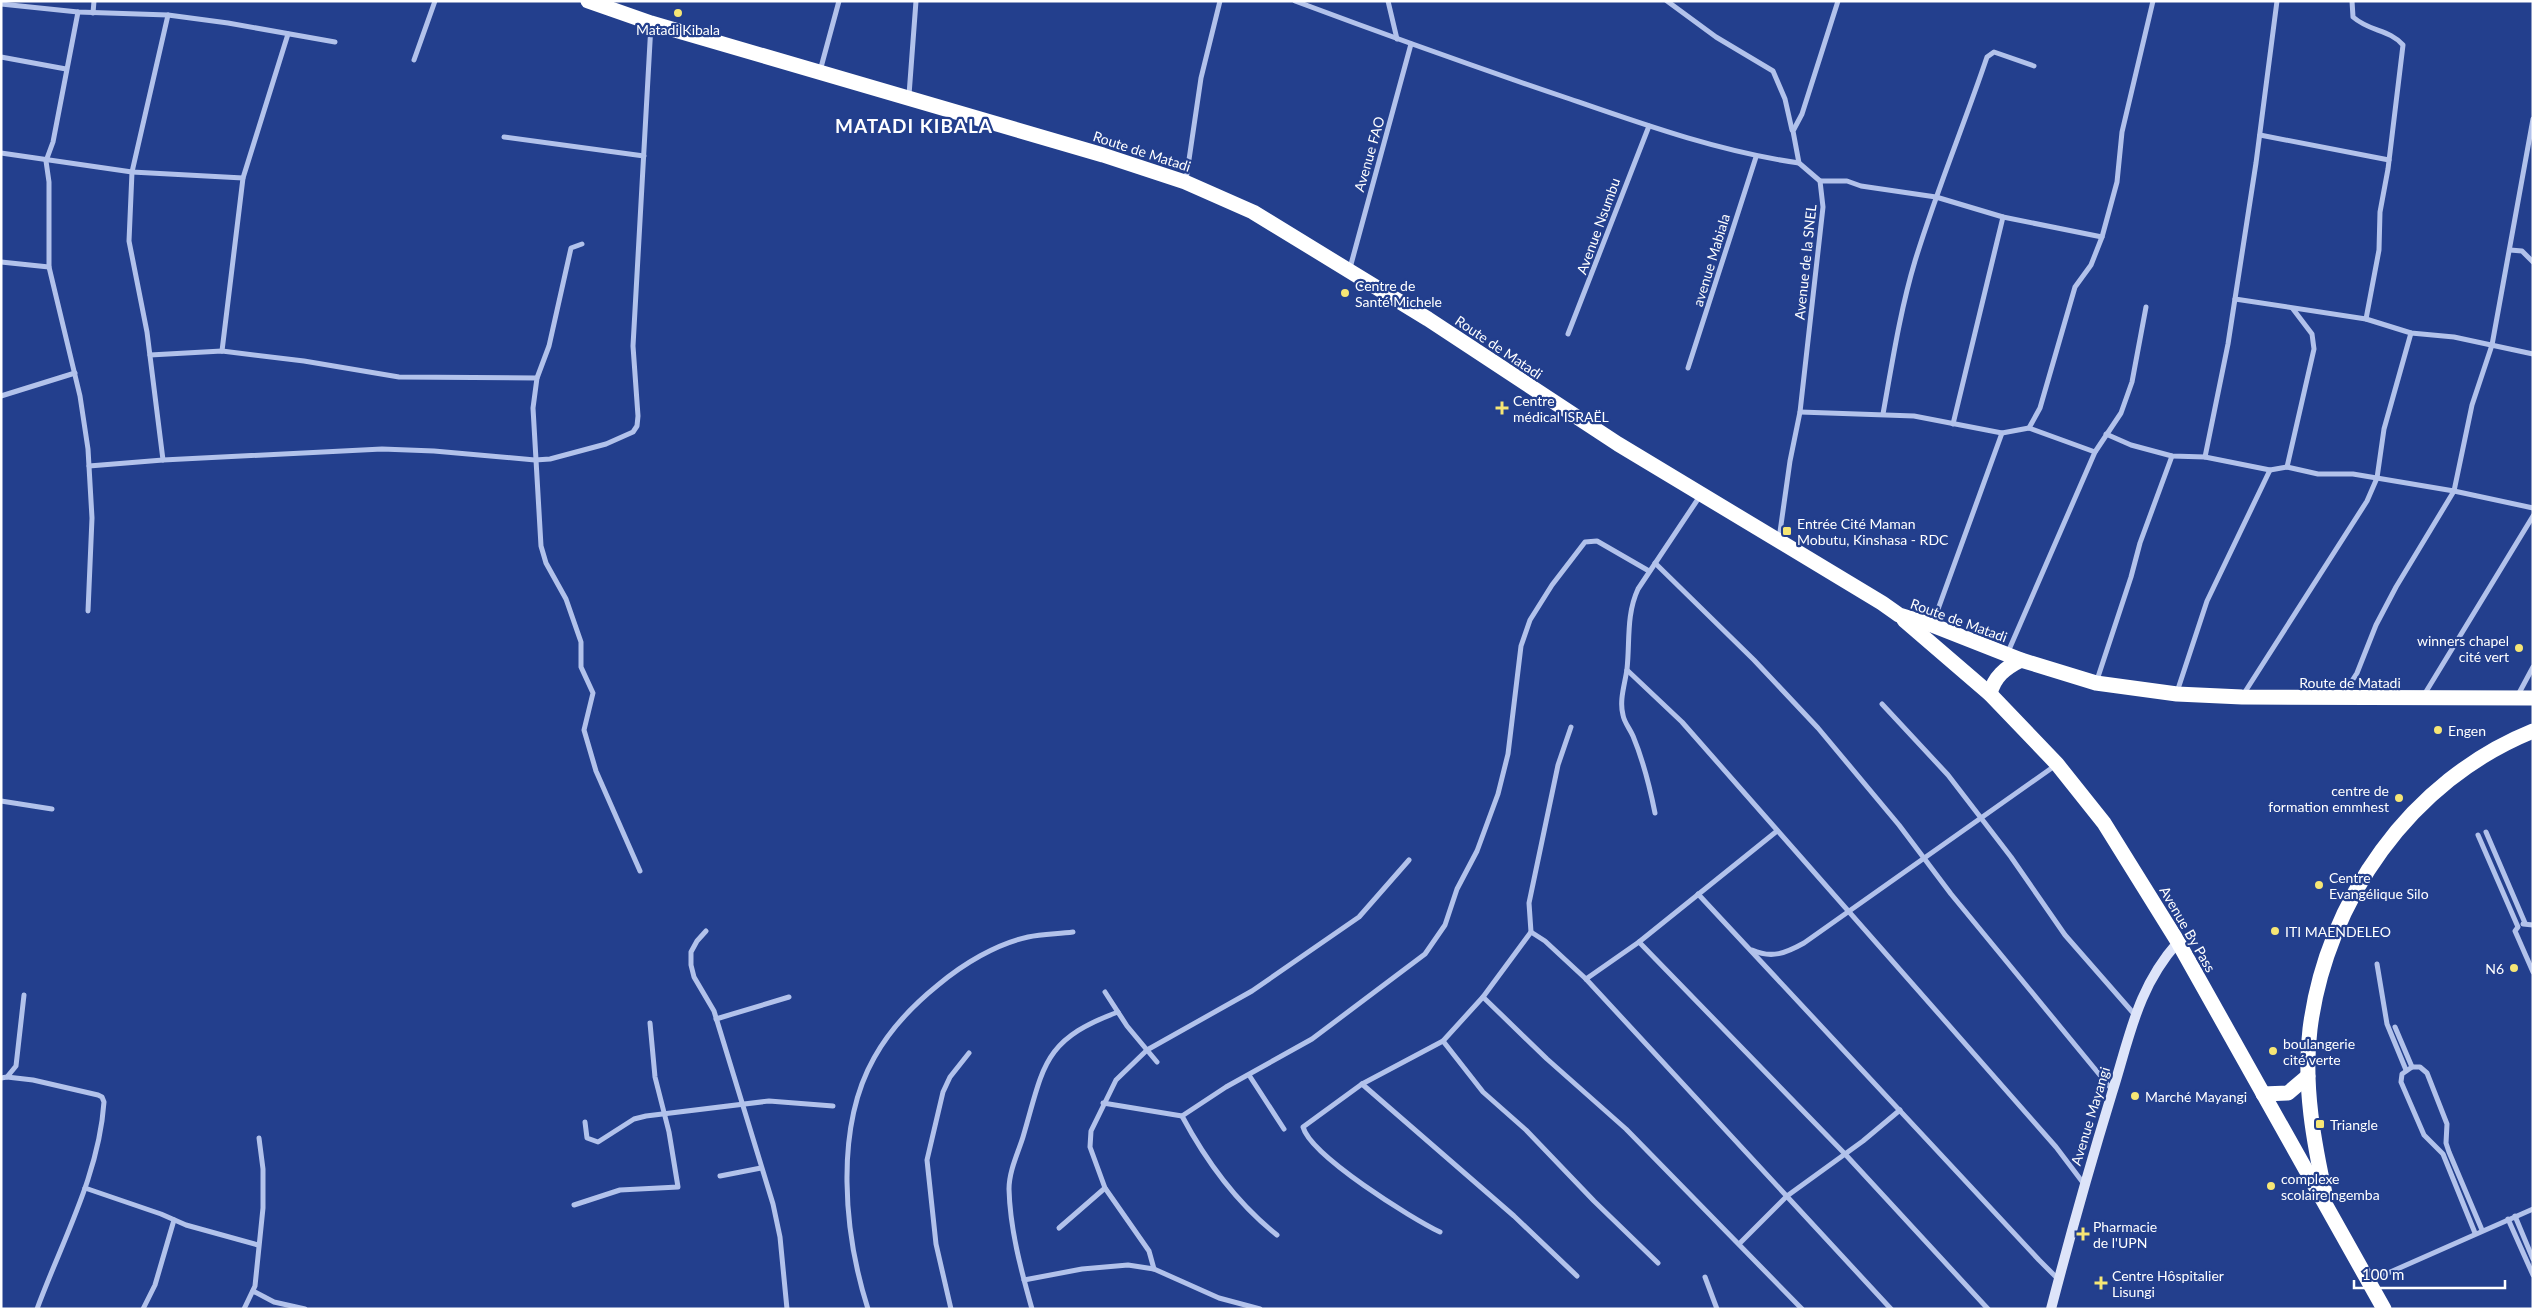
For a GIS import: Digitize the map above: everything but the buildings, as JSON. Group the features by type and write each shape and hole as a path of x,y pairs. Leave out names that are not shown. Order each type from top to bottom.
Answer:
{"highway":[{"name":"Route de Matadi","path":"588,1 651,23 1103,154 1185,182 1253,212 1428,319 1618,444 1882,603 1899,616 1932,625 2014,658 2096,683 2177,694 2242,698 2533,698"},
{"name":"Avenue By Pass","path":"1899,616 1990,694 2057,764 2104,823 2178,942 2384,1309"},
{"path":"1990,694 1993,684 2014,658"},
{"path":"2330,1214 2315,1149 2308,1076 2310,1029 2334,934 2354,890 2374,859 2416,812 2484,755 2533,731"},
{"path":"2263,1094 2288,1093 2294,1090 2308,1076"}],"street":[{"path":"42,10 43,1"},
{"path":"93,12 94,1"},
{"path":"414,60 435,1"},
{"path":"819,72 839,1"},
{"path":"909,98 916,1"},
{"path":"1185,182 1201,78 1220,1"},
{"path":"1295,1 1499,77 1649,126 1756,157 1799,164 1820,181 1846,181 1861,186 1936,197 2003,217 2102,237"},
{"path":"1388,1 1397,39"},
{"path":"1667,1 1716,37 1773,71 1785,99 1799,164"},
{"path":"1793,131 1802,114 1838,1"},
{"path":"2029,428 2040,408 2075,287 2091,265 2102,237 2117,182 2122,132 2153,1"},
{"path":"2204,457 2235,299 2260,135 2277,1"},
{"path":"2352,1 2351,11 2353,17 2363,26 2395,36 2403,44 2390,160 2380,212 2379,250 2366,319"},
{"path":"1,4 42,10 168,15 335,42"},
{"path":"78,12 53,142 46,162 49,182 49,267 75,373 84,420 89,466 92,518 88,611"},
{"path":"163,460 150,355 129,241 132,172 168,15"},
{"path":"89,466 163,460 382,450 434,451 535,460 578,453 606,444 633,432 637,426 633,346 651,23"},
{"path":"222,351 243,178 288,34"},
{"name":"Avenue FAO","path":"1349,271 1411,44"},
{"path":"1883,414 1914,264 1936,197 1990,53 1994,52 2034,66"},
{"path":"1,57 66,68"},
{"path":"2340,699 2357,673 2376,625 2396,587 2454,491 2472,405 2492,345 2533,119"},
{"name":"Avenue Nsumbu","path":"1568,334 1649,126"},
{"path":"2260,135 2390,160"},
{"path":"504,137 644,156"},
{"path":"1,154 46,162 132,172 243,178"},
{"name":"avenue Mabiala","path":"1688,368 1756,157"},
{"name":"Avenue de la SNEL","path":"1778,542 1790,461 1800,412 1823,206 1820,181"},
{"path":"1953,424 2003,217"},
{"path":"582,244 570,248 549,346 537,378 533,408 542,546 546,563 566,599 579,633 582,648 581,667 593,693 584,730 596,771 640,871"},
{"path":"2510,250 2522,251 2533,262"},
{"path":"1,262 49,267"},
{"path":"2235,299 2366,319 2411,333 2454,337 2533,354"},
{"path":"2014,658 2095,452 2121,413 2132,382 2146,307"},
{"path":"2287,467 2314,349 2312,334 2293,309"},
{"path":"2242,698 2366,501 2376,478 2384,429 2411,333"},
{"path":"150,355 222,351 304,361 399,377 537,378"},
{"path":"1,396 75,373"},
{"path":"1800,412 1914,416 2002,433 2029,428 2095,452"},
{"path":"1932,625 2002,433"},
{"path":"2106,434 2131,445 2172,456 2204,457 2270,470 2287,467 2318,474 2353,474 2454,491 2533,508"},
{"path":"2096,683 2140,543 2172,456"},
{"path":"2177,694 2207,601 2270,470"},
{"path":"1655,814 1638,751 1623,717 1621,706 1627,670 1631,603 1649,571 1702,493"},
{"path":"2423,698 2533,516"},
{"path":"1103,1103 1182,1116 1249,1075 1312,1040 1425,954 1445,925 1457,889 1478,851 1498,794 1508,754 1516,674 1524,637 1530,620 1552,585 1586,542 1598,541 1649,571"},
{"path":"1655,563 1754,660 1818,728 2113,1091"},
{"path":"2516,698 2533,667"},
{"path":"1627,670 1682,722 1847,912 2056,1147 2084,1184"},
{"path":"1882,704 1948,775 2065,935 2135,1015"},
{"path":"1440,1232 1395,1206 1323,1154 1310,1141 1304,1126 1362,1084 1442,1041 1483,997 1530,932 1529,903 1556,775 1571,727"},
{"path":"1750,949 1771,956 1786,953 1819,934 1847,912 2057,764"},
{"path":"1,801 52,809"},
{"path":"1586,979 1639,942 1777,831"},
{"path":"2486,832 2525,923"},
{"path":"2478,834 2518,927"},
{"path":"1154,1269 1149,1251 1105,1188 1090,1147 1091,1131 1103,1103 1116,1080 1147,1050 1229,1004 1295,963 1358,917 1409,860"},
{"path":"1698,894 2039,1260 2059,1279"},
{"path":"2533,925 2525,923 2515,931 2533,972"},
{"path":"706,931 697,941 691,952 691,964 694,977 710,1002 716,1019 743,1102 777,1222 787,1309"},
{"path":"868,1309 852,1250 848,1186 852,1120 860,1089 873,1059 885,1040 913,1005 960,968 1016,941 1073,932"},
{"path":"1530,932 1545,941 1586,979 1891,1309"},
{"path":"1639,942 1845,1154 1988,1309"},
{"name":"Avenue Mayangi","path":"2051,1309 2084,1184 2135,1015 2160,962 2178,942"},
{"path":"2377,964 2387,1024 2406,1070"},
{"path":"1105,992 1156,1062"},
{"path":"4,1077 16,1066 24,995"},
{"path":"716,1019 789,997"},
{"path":"1483,997 1547,1059 1626,1129 1802,1309"},
{"path":"1032,1309 1015,1239 1009,1187 1042,1073 1055,1049 1068,1037 1082,1028 1118,1012"},
{"path":"574,1205 620,1190 678,1187 665,1114 655,1077 650,1023"},
{"path":"2395,1027 2412,1067"},
{"path":"1442,1041 1483,1092 1526,1130 1594,1201 1658,1263"},
{"path":"951,1309 936,1244 927,1160 943,1092 950,1077 969,1053"},
{"path":"2475,1233 2438,1147 2428,1142 2405,1091 2401,1078 2406,1070 2412,1067 2420,1067 2427,1072 2447,1124 2446,1143 2482,1230"},
{"path":"1249,1075 1284,1129"},
{"path":"4,1077 50,1083 102,1097 104,1106 99,1138 86,1188 37,1309"},
{"path":"1362,1084 1514,1216 1577,1276"},
{"path":"585,1122 587,1138 598,1142 634,1119 743,1102 769,1100 833,1106"},
{"path":"1740,1244 1787,1196 1845,1154 1900,1110"},
{"path":"1182,1116 1206,1155 1245,1207 1277,1235"},
{"path":"244,1309 254,1292 264,1192 259,1138"},
{"path":"2438,1147 2446,1143"},
{"path":"720,1176 761,1168"},
{"path":"86,1188 174,1220 258,1245"},
{"path":"1059,1228 1105,1188"},
{"path":"2368,1282 2533,1208"},
{"path":"2515,1216 2533,1259"},
{"path":"2508,1219 2533,1275"},
{"path":"143,1309 155,1285 174,1220"},
{"path":"1024,1280 1082,1268 1128,1265 1154,1269 1219,1298 1260,1309"},
{"path":"1705,1277 1717,1309"},
{"path":"254,1292 274,1302 305,1309"}],"place":[{"name":"Matadi Kibala","path":"678,13"},
{"name":"Centre de Santé Michele","path":"1345,293"},
{"name":"Centre médical ISRAËL","path":"1502,408"},
{"name":"Entrée Cité Maman Mobutu, Kinshasa - RDC","path":"1787,531"},
{"name":"winners chapel cité vert","path":"2519,648"},
{"name":"Engen","path":"2438,730"},
{"name":"centre de formation emmhest","path":"2399,798"},
{"name":"Centre Evangélique Silo","path":"2319,885"},
{"name":"ITI MAENDELEO","path":"2275,931"},
{"name":"N6","path":"2514,968"},
{"name":"boulangerie cité verte","path":"2273,1051"},
{"name":"Marché Mayangi","path":"2135,1096"},
{"name":"Triangle","path":"2320,1124"},
{"name":"complexe scolaire ngemba","path":"2271,1186"},
{"name":"Pharmacie de l'UPN","path":"2083,1234"},
{"name":"Centre Hôspitalier Lisungi","path":"2101,1283"}],"district":[{"name":"MATADI KIBALA","path":"914,125"}]}
